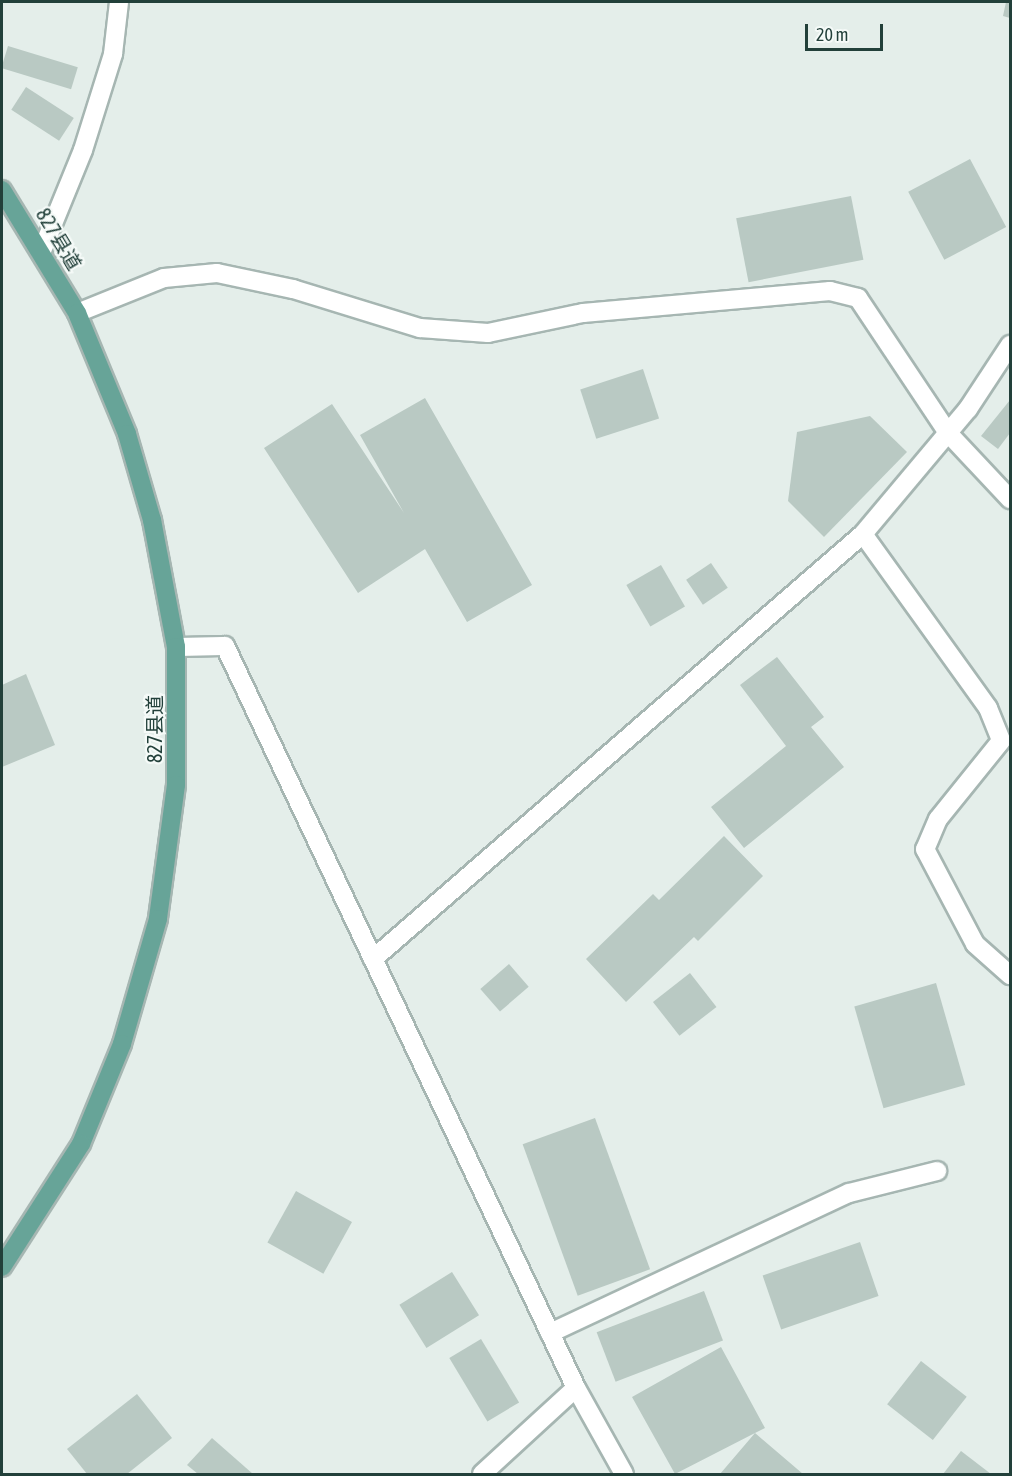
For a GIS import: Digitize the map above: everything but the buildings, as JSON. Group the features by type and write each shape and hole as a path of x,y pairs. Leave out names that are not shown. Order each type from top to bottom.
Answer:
{"main road":[{"name":"827县道","path":"2,190 77,313 127,434 152,520 177,647 176,785 158,919 122,1044 81,1144 2,1267"}],"street":[{"path":"41,253 83,150 100,96 113,54 119,2"},
{"path":"77,313 164,278 218,273 293,290 420,328 488,333 583,313 830,291 858,298 948,433 1011,499"},
{"path":"373,959 863,534 948,433 1011,345"},
{"path":"863,534 988,708 1001,741 938,819 925,849 975,944 1011,975"},
{"path":"177,647 225,646 576,1388 624,1474"},
{"path":"550,1333 849,1194 937,1171"},
{"path":"482,1474 576,1388"}]}
